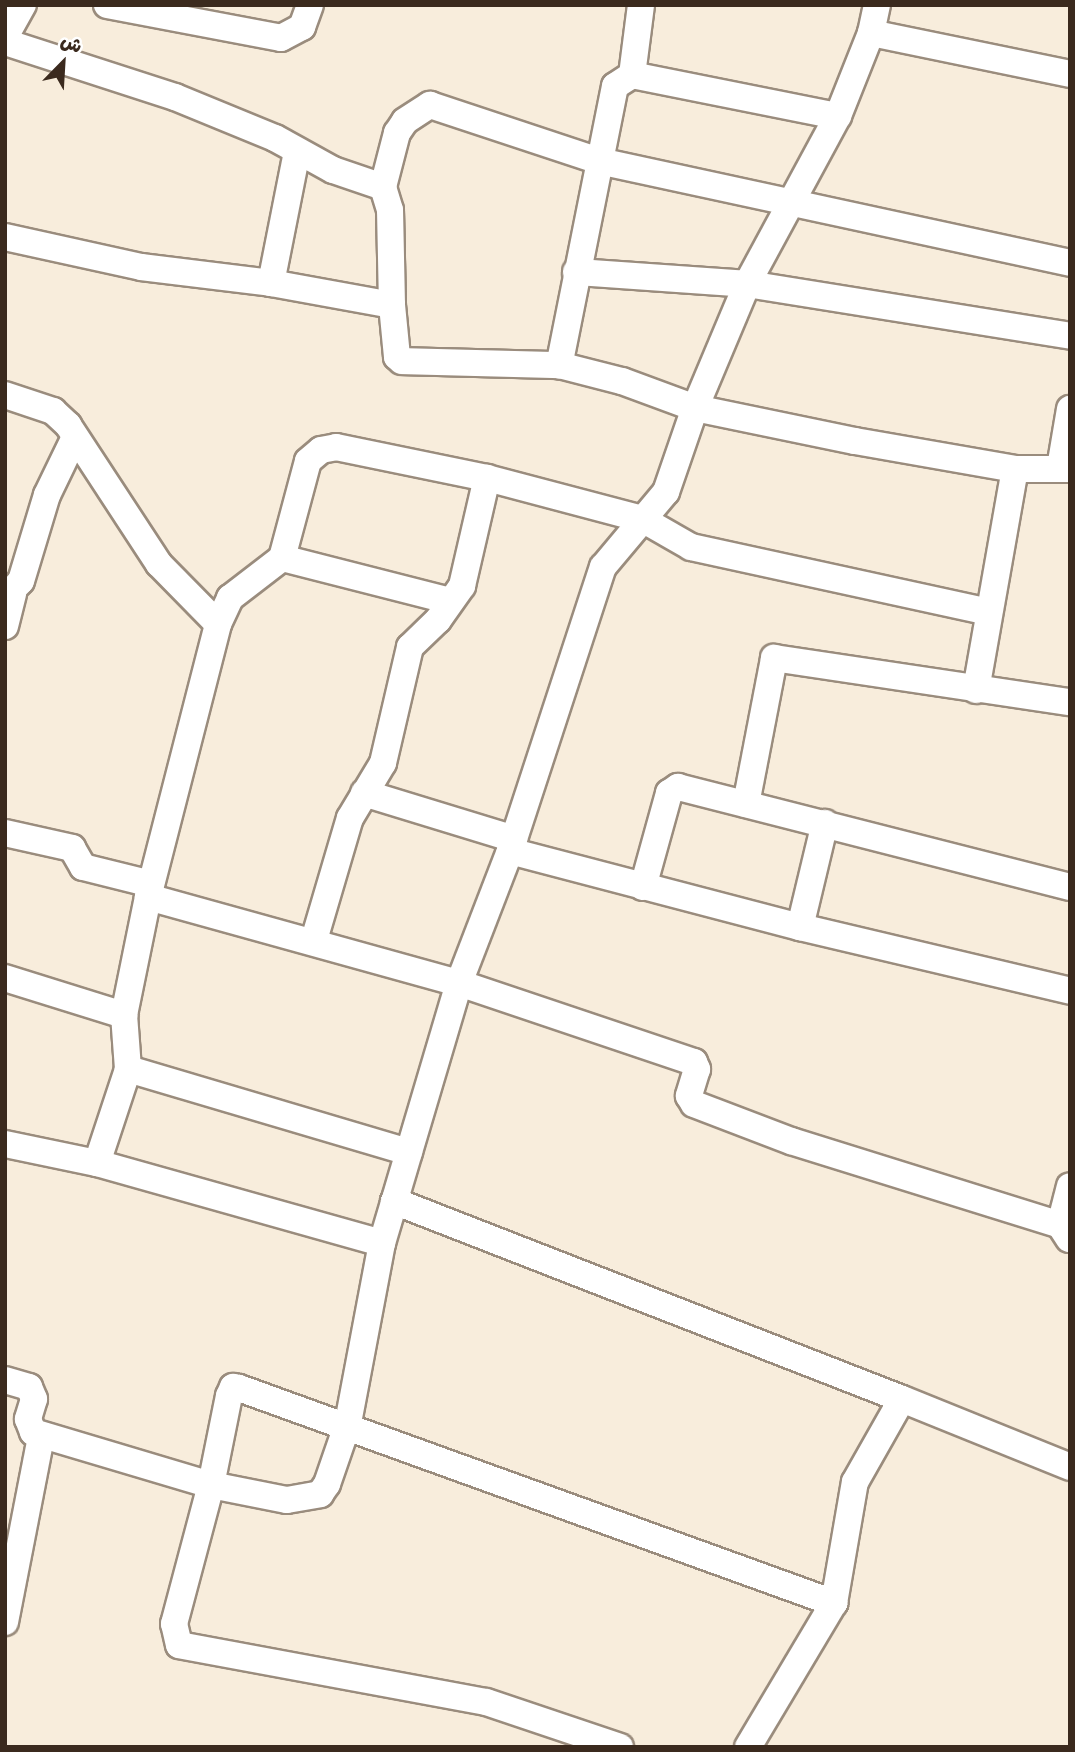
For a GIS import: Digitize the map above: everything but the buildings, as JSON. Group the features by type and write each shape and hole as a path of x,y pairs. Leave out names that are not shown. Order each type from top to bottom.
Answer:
{"street":[{"path":"23,5 5,39 175,97 383,187"},
{"path":"107,5 281,37 294,35 302,27 310,5"},
{"path":"632,75 641,5"},
{"path":"5,1380 29,1387 34,1399 29,1427 41,1437 211,1485 287,1500 320,1494 348,1423 382,1243 459,983 512,845 603,567 666,492 695,408 747,284 838,116 871,33 877,5"},
{"path":"871,33 1070,74"},
{"path":"559,365 615,86 632,75 838,116"},
{"path":"1070,263 790,206 599,161 430,105 405,121 397,133 383,187 390,210 392,305 397,357 402,361 559,365 622,381 695,408 1015,469 1065,469 1070,409"},
{"path":"271,283 297,152"},
{"path":"5,237 141,267 271,283 392,305"},
{"path":"576,272 747,284 1070,336"},
{"path":"5,396 53,411 75,437 159,565 218,624"},
{"path":"5,626 9,596 33,553 47,495 75,437"},
{"path":"97,1163 128,1069 124,1015 150,891 218,624 230,598 282,558 308,461 321,450 336,447 487,478 642,519 691,547 989,612"},
{"path":"976,690 1015,469"},
{"path":"314,940 350,818 383,763 411,647 462,586 487,478"},
{"path":"282,558 451,601"},
{"path":"746,804 775,658 1070,702"},
{"path":"643,887 669,793 678,787 692,787 746,804 1070,887"},
{"path":"364,793 643,887 1070,991"},
{"path":"800,927 825,824"},
{"path":"5,833 72,848 83,866 150,891 459,983 694,1062 697,1069 689,1096 694,1104 791,1141 1066,1232 1070,1186"},
{"path":"5,978 124,1015"},
{"path":"128,1069 409,1152"},
{"path":"5,1144 97,1163 382,1243"},
{"path":"394,1201 1070,1467"},
{"path":"620,1747 485,1702 179,1645 174,1624 211,1485 233,1387 348,1423 834,1602"},
{"path":"748,1747 834,1602 855,1482 902,1399"},
{"path":"5,1622 41,1437"}]}
